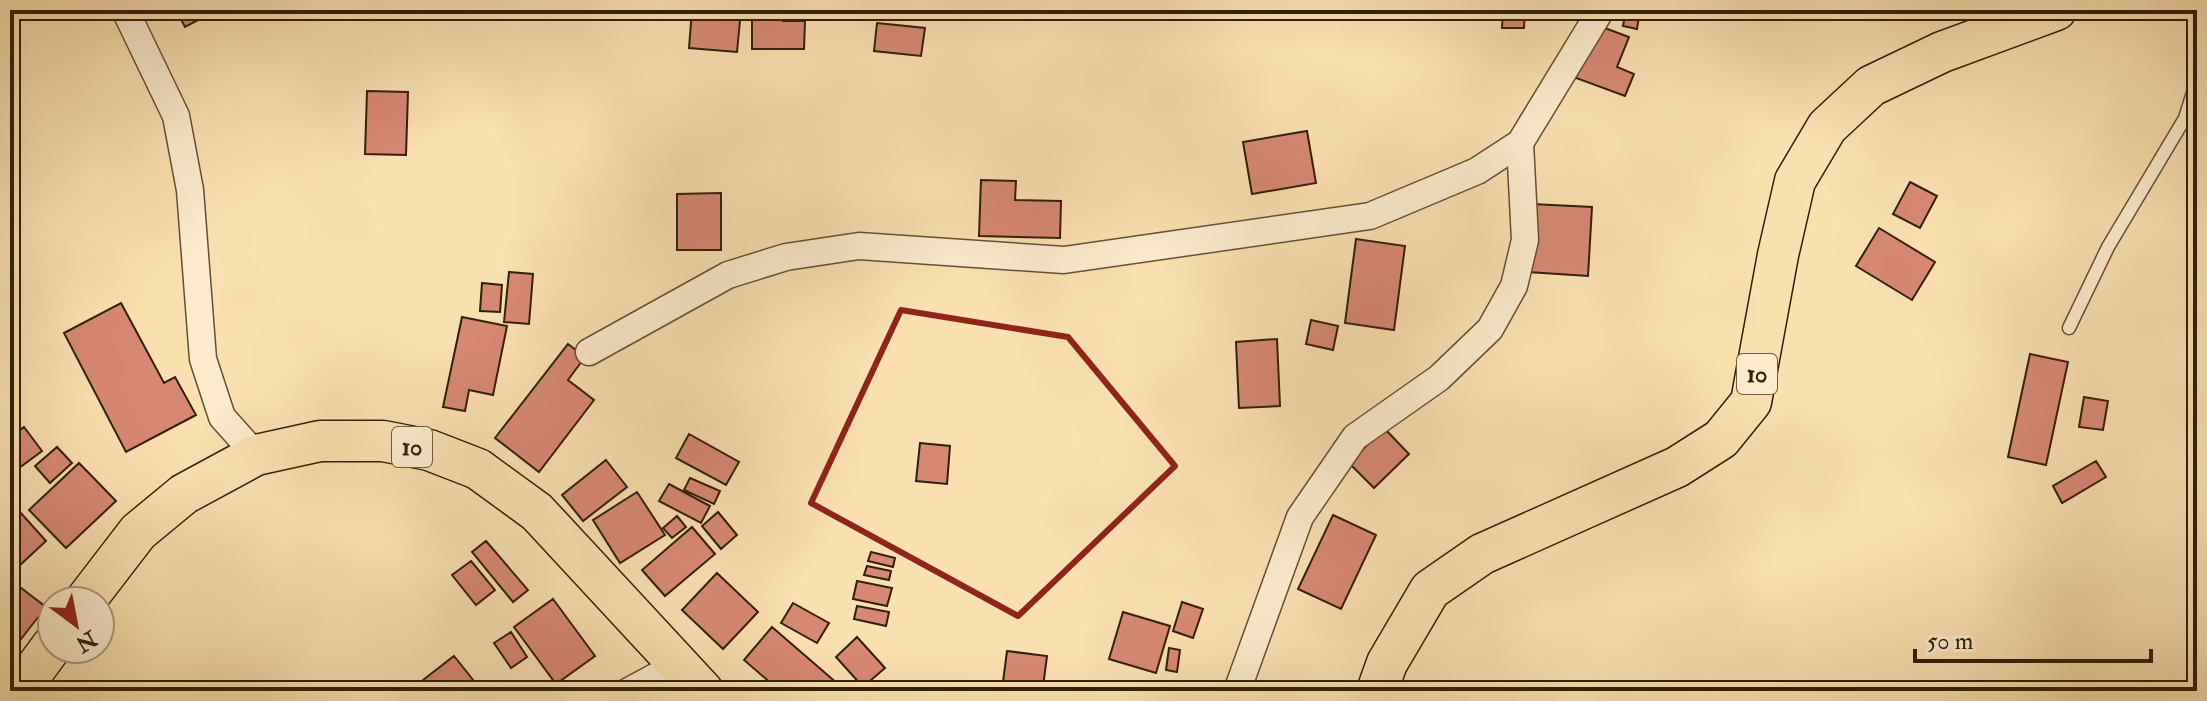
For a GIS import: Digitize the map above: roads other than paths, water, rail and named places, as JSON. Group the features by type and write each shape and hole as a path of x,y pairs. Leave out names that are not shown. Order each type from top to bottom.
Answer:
{"main road":[{"name":"10","path":"1377,691 1387,663 1430,590 1482,554 1677,467 1721,439 1751,402 1795,181 1827,127 1871,86 1942,52 2056,10"},
{"name":"10","path":"97,585 138,532 184,494 256,455 320,441 383,441 429,450 478,469 537,512 691,678"},
{"path":"11,691 38,665"}],"street":[{"path":"125,10 176,116 190,190 203,359 222,417 256,455"},
{"path":"589,352 728,275 786,257 859,246 1064,260 1370,216 1477,171 1520,143 1601,10"},
{"path":"1237,691 1300,517 1308,505 1355,437 1449,368 1490,329 1514,286 1525,240 1520,143"},
{"path":"629,691 691,678"}],"lane":[{"path":"2069,328 2108,247 2185,118 2197,80"}]}
